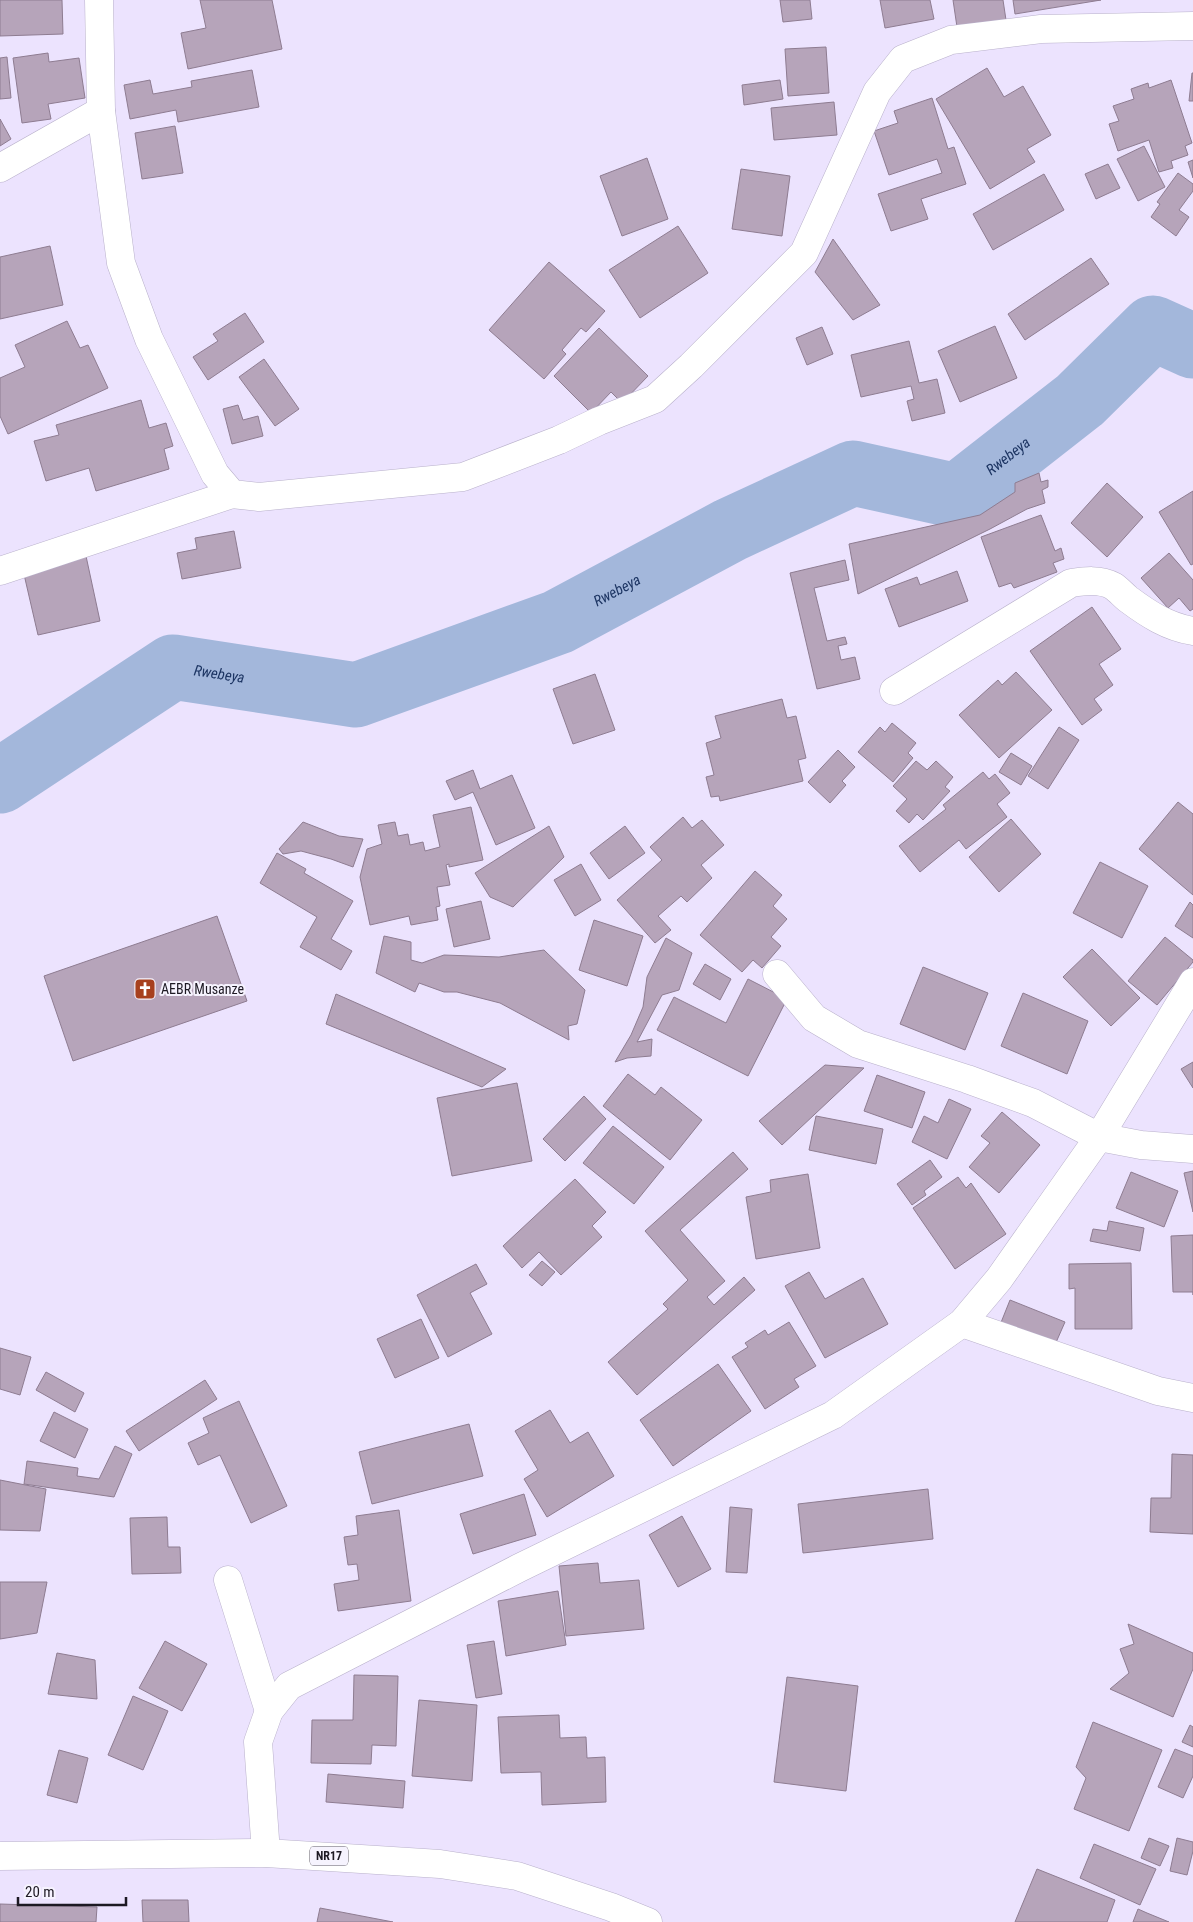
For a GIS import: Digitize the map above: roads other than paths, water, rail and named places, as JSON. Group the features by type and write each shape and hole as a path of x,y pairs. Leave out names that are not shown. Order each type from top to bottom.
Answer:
{"street":[{"path":"99,0 101,111 121,262 149,339 215,474 232,494"},
{"path":"0,571 232,494 259,497 463,477 559,440 655,398 691,366 804,253 876,92 903,59 951,40 1041,29 1193,26"},
{"path":"0,168 101,111"},
{"path":"894,691 1071,583 1084,581 1099,582 1114,586 1126,598 1159,620 1176,628 1193,631"},
{"path":"777,974 814,1018 858,1044 967,1079 1033,1103 1099,1137 1141,1145 1193,1149"},
{"path":"266,1853 258,1742 269,1711 289,1686 519,1568 833,1414 962,1323 999,1279 1099,1137 1193,982"},
{"path":"962,1323 1158,1391 1193,1398"},
{"path":"228,1580 269,1711"},
{"name":"NR17","path":"0,1856 266,1853 440,1864 517,1876 611,1907 648,1922"}],"waterway":[{"name":"Rwebeya","path":"0,781 173,667 356,695 558,622 730,530 853,473 957,496 1080,400 1153,328 1193,346"}],"place":[{"name":"AEBR Musanze","path":"145,989"}]}
